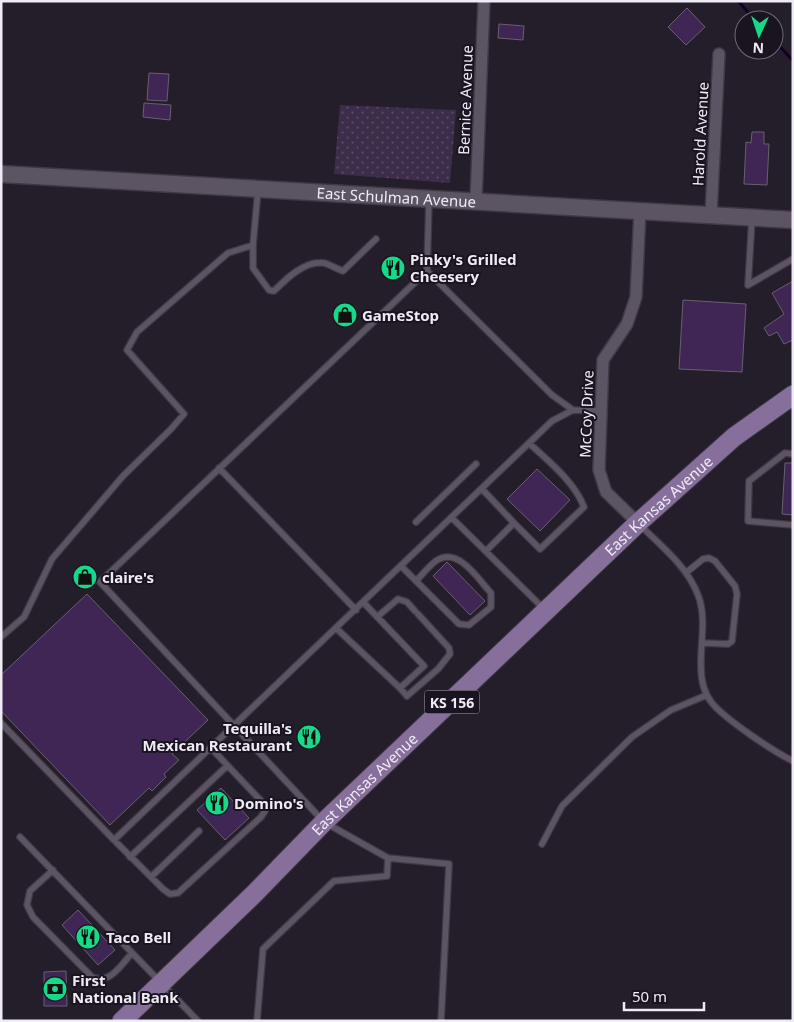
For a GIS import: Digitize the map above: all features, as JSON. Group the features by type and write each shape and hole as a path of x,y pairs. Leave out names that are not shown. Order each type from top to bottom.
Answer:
{"main road":[{"name":"East Kansas Avenue","path":"122,1021 255,893 324,822 638,523 734,438 793,395"}],"street":[{"name":"Bernice Avenue","path":"476,200 484,1"},
{"name":"Harold Avenue","path":"712,215 719,54"},
{"name":"East Schulman Avenue","path":"1,174 429,197 793,220"},
{"name":"McCoy Drive","path":"638,523 606,492 599,470 603,360 628,324 636,297 640,210"}],"lane":[{"path":"258,188 252,245 253,268 269,290 274,291 300,269 316,264 324,263 343,271 376,239"},
{"path":"429,197 427,271 100,582 324,822 388,858 449,864 441,1021"},
{"path":"752,217 748,284 793,260"},
{"path":"1,637 24,617 52,559 123,476 172,429 184,414 127,350 137,332 228,253 252,245"},
{"path":"427,271 552,395 573,410"},
{"path":"114,840 402,567 552,421 573,410 601,411"},
{"path":"482,489 540,550 584,507 580,497 567,479 529,443"},
{"path":"793,454 785,454 749,481 748,521 793,525"},
{"path":"416,522 476,464"},
{"path":"219,468 356,610"},
{"path":"452,518 546,611"},
{"path":"486,551 514,523"},
{"path":"638,523 687,572 699,596 703,643 702,686 712,703 746,731 793,761"},
{"path":"402,567 416,581 459,624 469,625 492,607 491,593 458,559 450,556 438,560 416,581"},
{"path":"687,572 703,559 709,558 715,561 737,594 732,641 728,644 703,643"},
{"path":"337,629 407,696 438,669 450,654 449,648 407,602 398,599 377,617"},
{"path":"364,603 424,666 400,688"},
{"path":"542,844 562,806 632,737 672,710 707,695"},
{"path":"1,723 130,857 170,894 178,893 261,817 265,811 264,804 211,748"},
{"path":"130,857 227,766"},
{"path":"151,877 199,830"},
{"path":"20,837 198,1021"},
{"path":"257,1021 263,949 334,881 386,876 388,858"},
{"path":"53,870 30,892 27,905 40,924 92,977 99,980 108,979 132,953"}],"shaded area":[{"path":"340,105 456,110 450,183 334,174"}],"building":[{"path":"687,8 705,27 686,45 668,27"},
{"path":"499,24 524,26 523,40 498,38"},
{"path":"149,73 169,74 167,101 147,100"},
{"path":"144,103 171,105 170,120 143,117"},
{"path":"752,132 764,132 764,144 769,144 767,185 744,184 746,142 751,143"},
{"path":"793,281 793,340 784,344 777,332 769,336 764,328 784,314 772,293"},
{"path":"683,300 746,304 742,372 679,369"},
{"path":"785,463 793,463 793,515 782,514"},
{"path":"537,469 570,500 540,531 507,499"},
{"path":"447,562 485,601 470,615 433,576"},
{"path":"87,594 208,720 172,754 179,760 164,774 166,777 152,791 149,788 110,825 1,711 1,675"},
{"path":"221,788 249,818 225,840 197,810"},
{"name":"Taco Bell","path":"78,910 115,950 98,965 62,925"},
{"name":"First National Bank","path":"66,971 67,1006 44,1006 44,972"}],"waterway":[{"path":"738,1 746,10"},
{"path":"784,51 793,61"}],"place":[{"name":"Pinky's Grilled Cheesery","path":"393,268"},
{"name":"GameStop","path":"345,315"},
{"name":"claire's","path":"85,577"},
{"name":"Tequilla's Mexican Restaurant","path":"309,737"},
{"name":"Domino's","path":"217,803"},
{"name":"Taco Bell","path":"88,937"},
{"name":"First National Bank","path":"55,989"}]}
